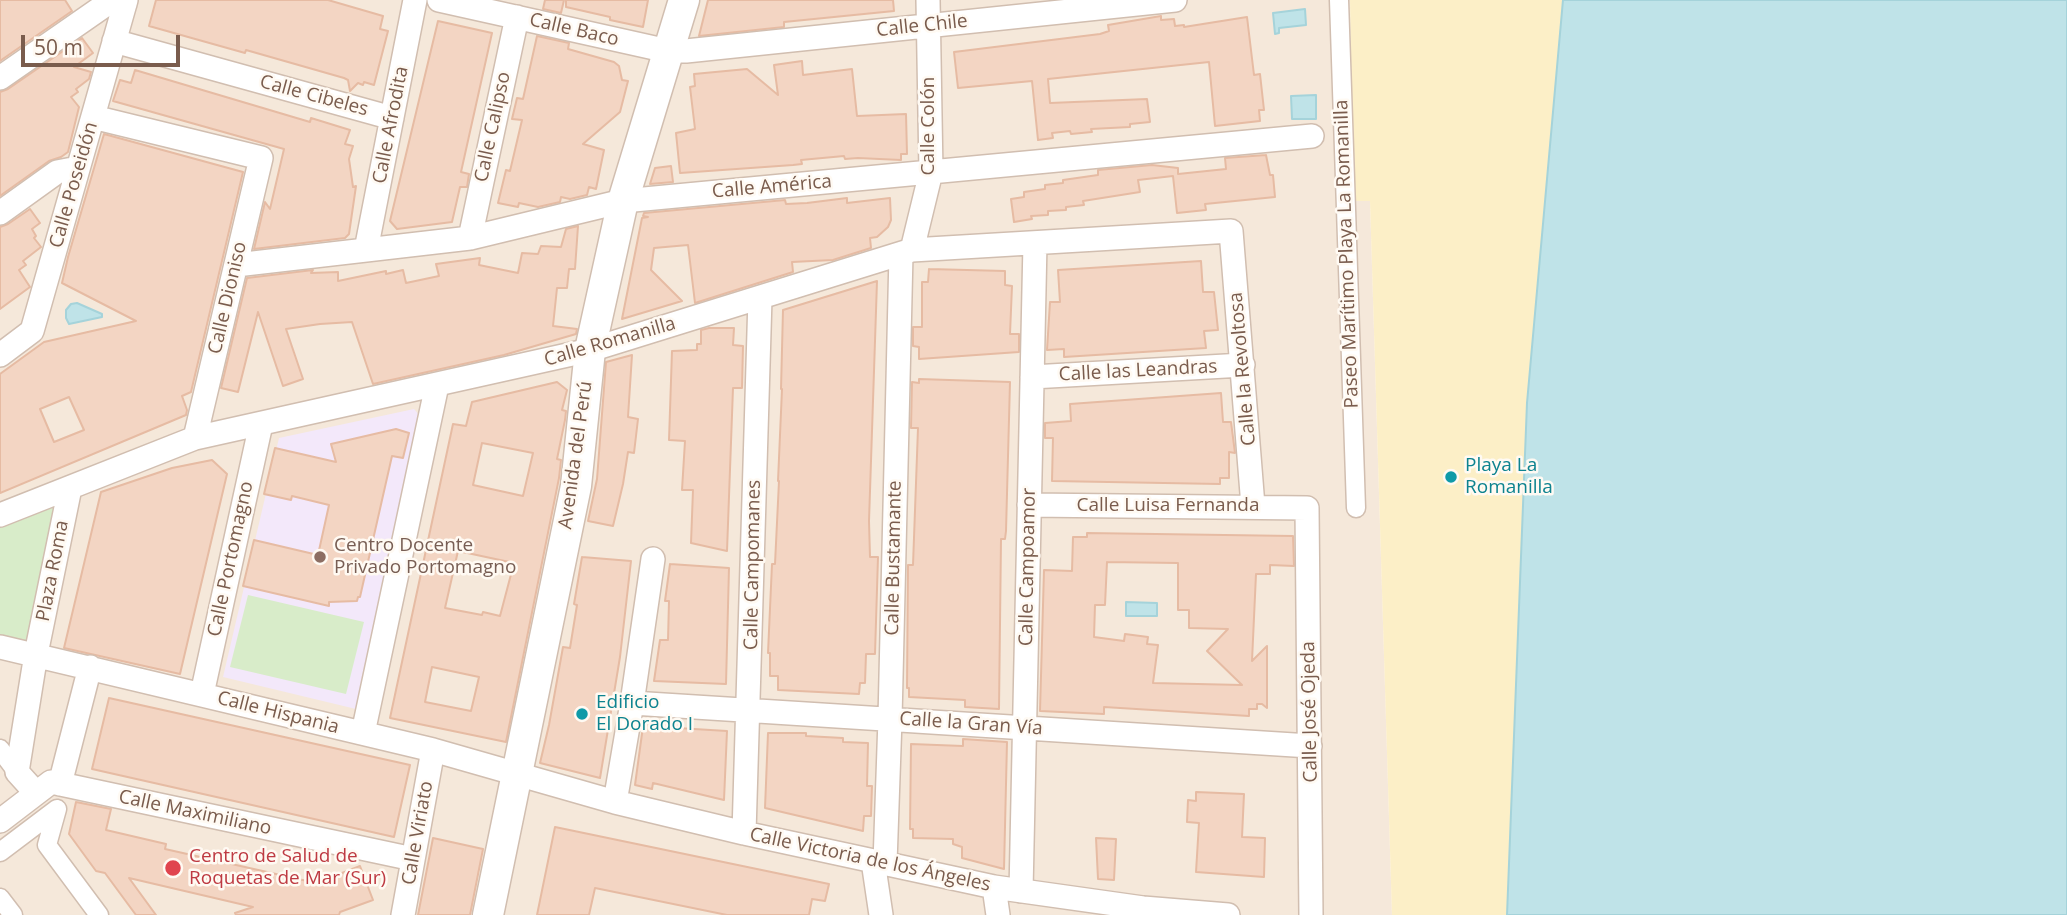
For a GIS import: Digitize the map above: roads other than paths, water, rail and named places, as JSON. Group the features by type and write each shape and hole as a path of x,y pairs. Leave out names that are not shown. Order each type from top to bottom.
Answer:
{"street":[{"name":"Calle Afrodita","path":"366,250 415,0"},
{"name":"Calle Baco","path":"439,0 668,51"},
{"name":"Avenida del Perú","path":"488,915 576,486 590,350 623,201 684,0"},
{"name":"Calle Colón","path":"906,252 931,172 928,0"},
{"name":"Calle Chile","path":"668,51 1175,0"},
{"name":"Paseo Marítimo Playa La Romanilla","path":"1339,0 1356,508"},
{"name":"Calle Poseidón","path":"0,355 32,331 125,2"},
{"path":"0,78 108,3 125,2"},
{"name":"Calle Calipso","path":"470,238 517,17"},
{"name":"Calle Cibeles","path":"114,41 392,118"},
{"name":"Calle Dioniso","path":"93,117 261,158 195,438"},
{"name":"Calle América","path":"236,265 470,238 623,201 1312,136"},
{"path":"0,213 57,172 78,168"},
{"name":"Calle Romanilla","path":"0,515 195,438 590,350 906,252 1231,231"},
{"name":"Calle la Revoltosa","path":"1231,231 1253,506"},
{"name":"Calle Campoamor","path":"1021,891 1035,243"},
{"name":"Calle Bustamante","path":"880,915 879,862 890,719 906,252"},
{"name":"Calle Campomanes","path":"744,833 760,298"},
{"name":"Calle las Leandras","path":"1032,377 1243,365"},
{"path":"363,733 438,385"},
{"name":"Calle Portomagno","path":"202,694 261,424"},
{"name":"Plaza Roma","path":"17,772 36,654 70,488"},
{"name":"Calle Luisa Fernanda","path":"1029,506 1307,508"},
{"name":"Calle José Ojeda","path":"1307,508 1311,915"},
{"path":"615,802 653,559"},
{"name":"Calle Hispania","path":"0,647 433,750 519,774"},
{"path":"0,821 51,782 60,784 90,667"},
{"name":"Calle la Gran Vía","path":"632,703 1310,746"},
{"path":"0,749 36,793"},
{"name":"Calle Viriato","path":"402,915 433,750"},
{"name":"Calle Victoria de los Ángeles","path":"519,774 615,802 744,833 994,887 1143,908 1228,915"},
{"name":"Calle Maximiliano","path":"60,784 413,859"},
{"path":"0,852 57,809 47,845 99,915"},
{"path":"994,887 998,915"},
{"path":"0,898 13,915"}],"water":[{"path":"1563,0 2067,0 2067,915 1507,915 1527,403"},
{"path":"1305,9 1306,25 1279,28 1279,33 1275,34 1273,13"},
{"path":"1316,95 1316,119 1292,119 1291,96"},
{"path":"77,303 102,314 102,317 69,324 66,310 71,304"},
{"path":"1126,602 1157,603 1157,616 1126,616"}],"place":[{"name":"Playa La Romanilla","path":"1451,477"},
{"name":"Centro Docente Privado Portomagno","path":"320,557"},
{"name":"Edificio El Dorado I","path":"582,714"},
{"name":"Centro de Salud de Roquetas de Mar (Sur)","path":"173,868"}]}
